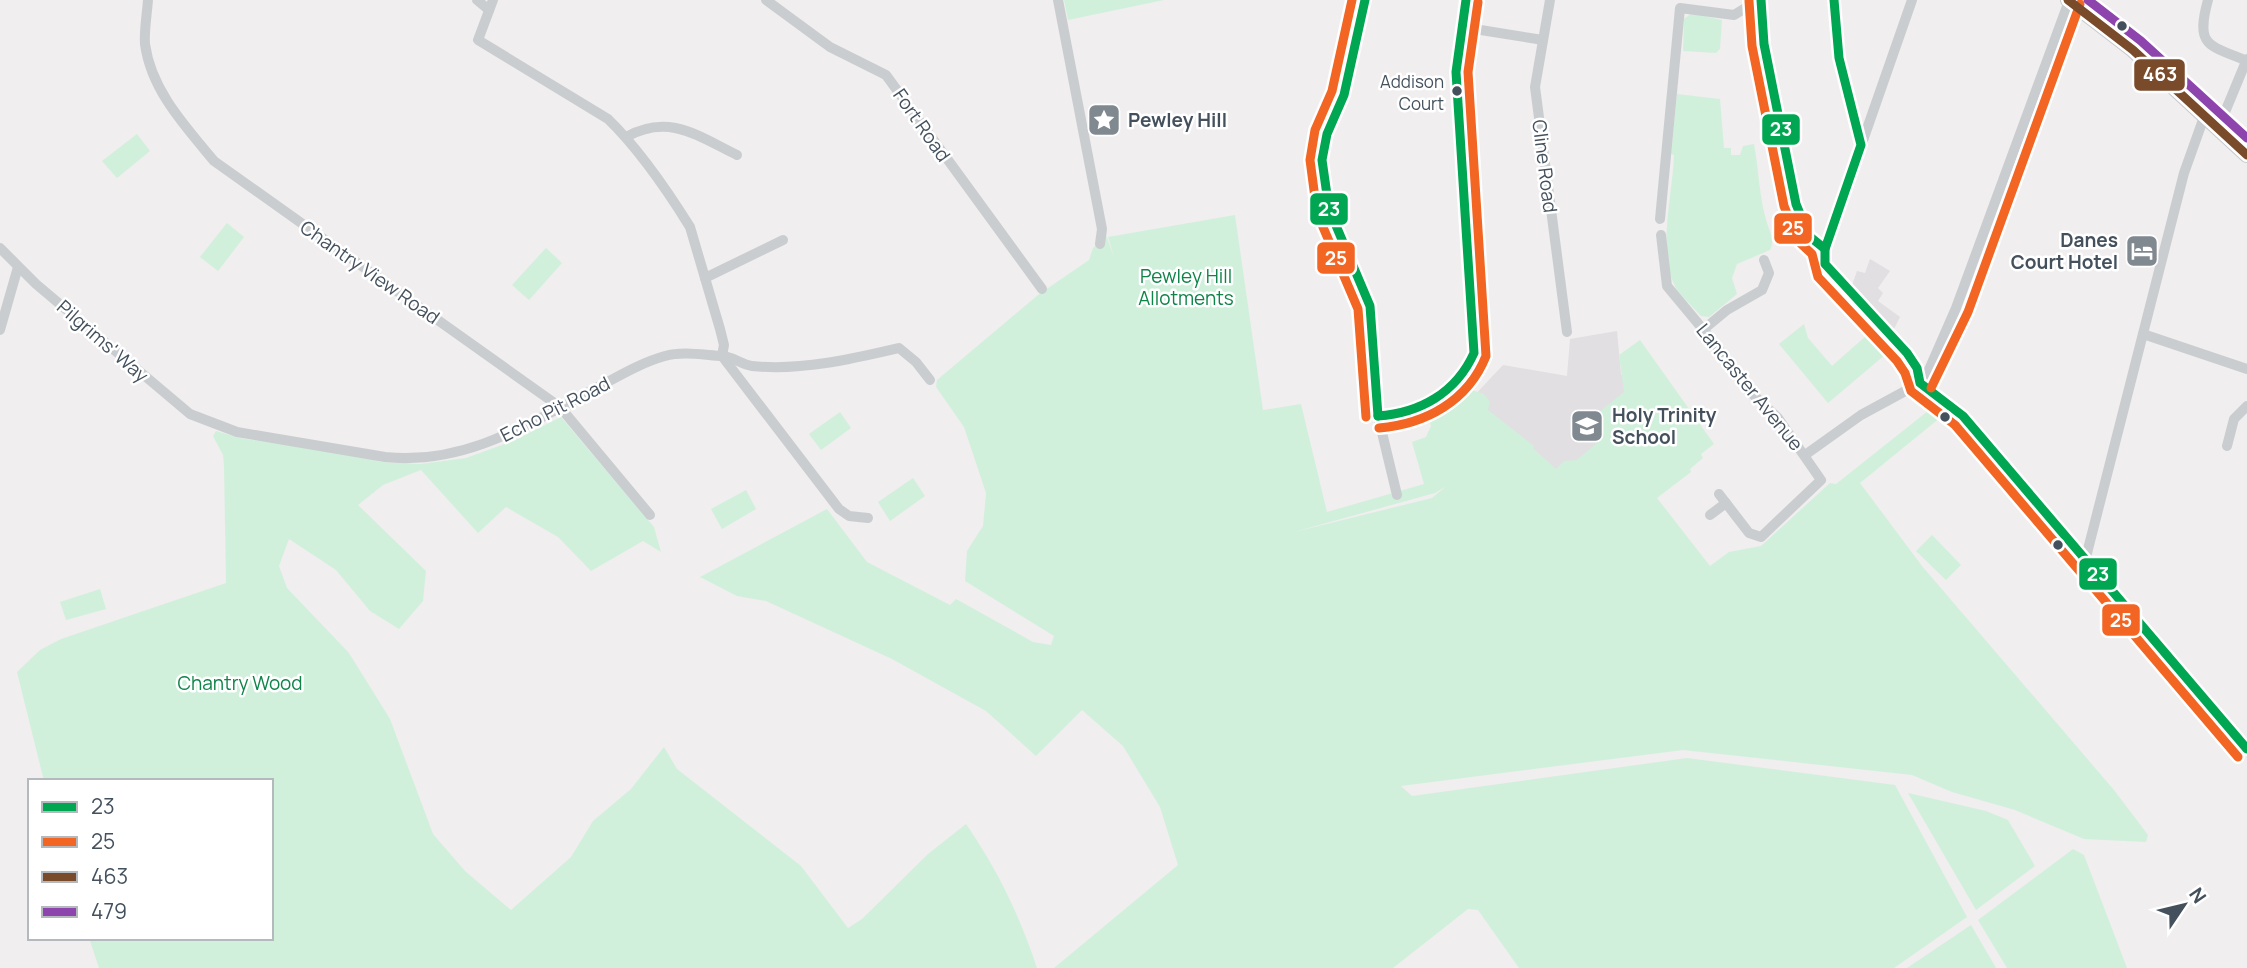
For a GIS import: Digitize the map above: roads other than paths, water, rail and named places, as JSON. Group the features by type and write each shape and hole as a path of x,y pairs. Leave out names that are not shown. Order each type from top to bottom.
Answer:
{"main road":[{"path":"2074,2 2133,50 2247,155"}],"street":[{"name":"Chantry View Road","path":"148,0 145,42 151,70 180,119 217,164 560,407 650,515"},
{"path":"477,0 491,5 478,40 608,119 626,137 690,227 724,345 722,356 839,509 849,516 868,518"},
{"name":"Fort Road","path":"766,0 830,47 886,75 1042,289"},
{"path":"1058,0 1102,229 1100,244"},
{"path":"1365,0 1344,95 1327,134 1322,160 1329,209 1370,306 1378,416 1397,495"},
{"path":"1378,416 1398,416 1422,405 1463,376 1474,353 1456,72 1466,0"},
{"name":"Cline Road","path":"1550,0 1535,88 1567,332"},
{"path":"1834,0 1839,58 1861,145"},
{"path":"1912,0 1825,249 1825,264 1835,278 1887,330 1917,368 1920,383 1962,416 2247,749"},
{"path":"2208,0 2202,22 2203,33 2213,48 2247,60 2218,129"},
{"path":"1660,219 1680,8 1734,15 1752,4 1761,2 1764,44 1796,204 1811,240 1825,249"},
{"path":"1920,383 1956,308 2074,2"},
{"path":"1462,27 1543,40"},
{"path":"2085,561 2190,153 2204,117"},
{"path":"626,137 641,128 666,125 682,128 737,155"},
{"name":"Lancaster Avenue","path":"1661,234 1667,286 1704,329 1745,387 1778,418 1805,455 1853,420 1920,383"},
{"path":"705,278 783,240"},
{"name":"Pilgrims' Way","path":"0,248 18,267 180,406 215,426"},
{"path":"1704,329 1727,310 1762,290 1769,273 1764,260"},
{"path":"0,330 18,267"},
{"path":"2143,334 2247,369"},
{"name":"Echo Pit Road","path":"215,426 409,460 467,451 514,433 640,365 666,355 722,356 751,366 821,363 899,348 916,362 930,380"},
{"path":"2227,446 2234,419 2247,406"},
{"path":"1719,494 1749,533 1761,537 1820,484 1820,477 1805,455"},
{"path":"1710,515 1726,503"}],"place":[{"name":"Addison Court","path":"1457,91"},
{"name":"Pewley Hill","path":"1104,120"},
{"name":"Danes Court Hotel","path":"2142,251"},
{"name":"Holy Trinity School","path":"1587,426"}],"park label":[{"name":"Pewley Hill Allotments","path":"1186,287"},
{"name":"Chantry Wood","path":"240,683"}]}
